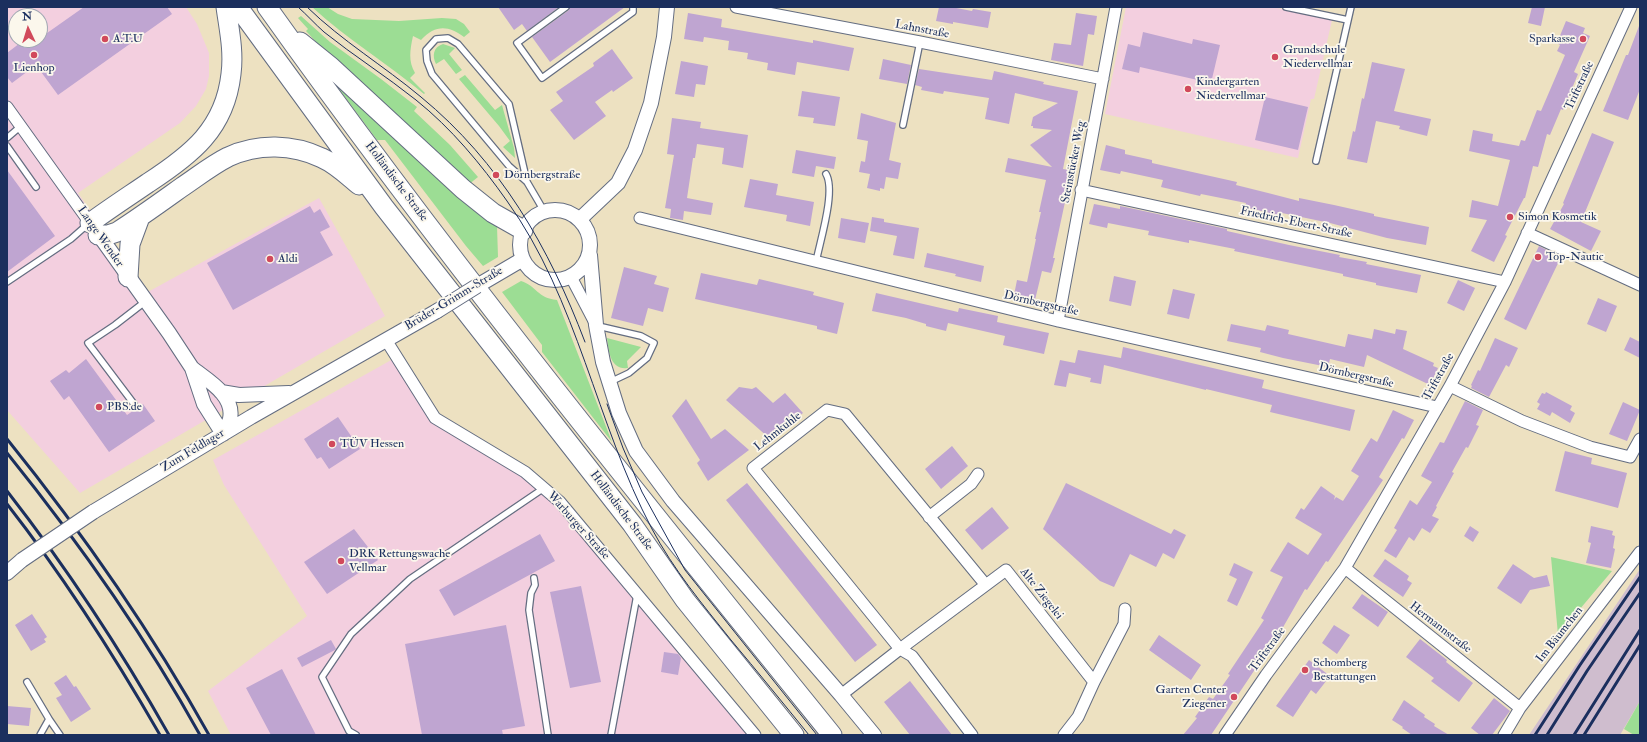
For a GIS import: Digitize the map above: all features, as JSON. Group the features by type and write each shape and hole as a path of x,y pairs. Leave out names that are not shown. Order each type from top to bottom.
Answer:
{"highway":[{"path":"226,7 231,43 231,74 224,104 210,132 200,144 177,164 94,229 108,235 117,232 228,157 240,152 267,147 295,148 323,158 336,166 384,207"},
{"name":"Holländische Straße","path":"238,7 384,207 632,524 685,600 794,735"},
{"name":"Holländische Straße","path":"267,7 396,183 556,392 832,735"},
{"path":"283,29 331,67 493,213 523,230"},
{"path":"128,278 130,244 140,217"}],"street":[{"path":"580,219 618,182 635,150 651,103 656,70 664,37 667,7"},
{"name":"Lahnstraße","path":"736,7 920,42 1103,80"},
{"name":"Steinstücker Weg","path":"1058,321 1116,7"},
{"name":"Triftstraße","path":"1226,735 1266,675 1344,568 1450,386 1505,282 1632,7"},
{"name":"Lange Wender","path":"7,107 128,278 146,301 192,368"},
{"name":"Friedrich-Ebert-Straße","path":"1081,190 1505,282"},
{"path":"590,255 586,264 580,271 571,277 555,280 543,278 535,274 523,259 520,249 520,240 523,230 533,217 544,211 554,209 563,210 572,214 580,219 586,227 590,236 590,255 596,325 603,362 619,413 636,451 673,501 874,735"},
{"name":"Dörnbergstraße","path":"640,218 1058,321 1437,407"},
{"path":"1527,233 1640,285"},
{"name":"Brüder-Grimm-Straße","path":"386,340 523,259"},
{"path":"571,277 596,325"},
{"name":"Zum Feldlager","path":"7,573 22,560 93,512 292,393 386,340"},
{"name":"Warburger Straße","path":"386,340 435,418 525,472 560,502 755,735"},
{"path":"192,368 221,392 230,411 230,420 223,434"},
{"path":"192,368 204,404 223,434"},
{"path":"1450,386 1522,421 1590,446 1630,457 1640,439"},
{"path":"221,392 239,395 292,393"},
{"name":"Lehmkuhle","path":"900,649 753,468 828,410 845,414 984,584"},
{"path":"929,517 971,484 978,474"},
{"name":"Im Bäumchen","path":"1504,735 1520,708 1640,552"},
{"name":"Hermannstraße","path":"1344,568 1520,708"},
{"name":"Alte Ziegelei","path":"841,695 984,584 1006,570 1094,682"},
{"path":"1064,735 1078,717 1124,624 1125,609"},
{"path":"900,649 912,656 972,735"}],"lane":[{"path":"566,7 517,43 542,78 633,12 633,7"},
{"path":"1286,7 1348,20"},
{"path":"1316,161 1351,7"},
{"path":"527,182 509,166 432,74 427,61 426,50 436,39 448,38 458,44 509,104 527,182 544,211"},
{"path":"903,125 920,42"},
{"path":"7,138 21,126"},
{"path":"7,146 36,187"},
{"path":"816,262 830,194 829,180 826,174"},
{"path":"7,282 71,239 94,229"},
{"path":"134,404 88,343 115,325 146,301"},
{"path":"596,325 641,336 654,343 647,358 629,373 609,382"},
{"path":"356,735 349,731 322,677 351,634 410,579 544,488"},
{"path":"534,578 535,585 531,593 529,610 548,735"},
{"path":"611,735 637,594"},
{"path":"27,682 60,735"},
{"path":"40,735 49,719"}],"shaded area":[{"path":"7,7 186,7 197,24 209,53 209,76 206,89 196,106 180,123 78,193 146,293 319,198 385,316 80,493 7,410"},
{"name":"Kindergarten Niedervellmar","path":"1126,7 1273,7 1332,20 1314,99 1311,99 1298,158 1105,114"},
{"path":"393,359 433,421 525,472 560,502 755,735 231,735 208,691 307,616 224,485 213,460"},
{"path":"1640,569 1640,701 1620,735 1529,735"}],"green space":[{"path":"312,7 327,7 338,14 352,19 399,21 442,18 456,19 464,24 470,32 464,37 452,30 442,28 431,32 421,40 413,36 410,55 411,64 415,73 410,78 425,93 424,94 339,30"},
{"path":"301,16 330,42 417,107 414,111 450,145 478,177 468,185 329,56 306,31 308,29 298,18"},
{"path":"443,44 455,48 449,54 462,70 456,74 444,59 436,64 434,52 437,47"},
{"path":"465,75 495,110 502,105 514,148 515,158 503,147 510,141 459,79"},
{"path":"344,85 497,226 498,257 483,266 385,140 377,140 339,89"},
{"path":"521,281 531,286 545,297 557,300 612,442 542,352 542,345 502,292"},
{"path":"607,338 641,347 627,361 628,368 622,368 614,363 610,354"},
{"path":"1551,557 1612,571 1558,635"},
{"path":"1640,701 1640,735 1634,735 1624,729"}],"building":[{"name":"A.T.U","path":"84,7 167,7 172,14 58,95 36,65 12,83 7,77 7,53 14,48 48,48 48,32"},
{"path":"498,7 559,7 527,31 522,24 514,30"},
{"path":"570,7 625,7 550,62 532,37 569,10"},
{"path":"939,7 951,7 972,11 973,9 991,12 988,28 953,22 953,24 936,21"},
{"path":"1532,7 1545,7 1541,26 1528,23"},
{"path":"688,13 722,19 721,27 813,43 813,40 854,48 849,71 797,62 795,75 767,70 768,63 747,59 748,53 728,50 729,41 704,37 703,42 684,39"},
{"path":"1076,13 1097,16 1094,35 1088,34 1083,66 1051,60 1054,43 1071,45"},
{"path":"1566,21 1585,28 1583,33 1590,36 1574,72 1578,74 1563,110 1561,109 1550,135 1547,134 1538,167 1533,166 1525,198 1505,235 1507,236 1494,262 1471,251 1487,220 1469,217 1472,200 1498,206 1510,160 1469,151 1473,130 1493,134 1492,141 1519,146 1521,140 1525,141 1537,110 1541,111 1565,55 1557,51 1560,45 1557,43"},
{"path":"1639,26 1640,89 1628,120 1603,111"},
{"path":"1143,32 1192,44 1193,39 1220,45 1211,83 1140,67 1139,73 1122,69 1128,44 1140,47"},
{"path":"612,49 633,78 595,102 606,116 574,140 550,110 563,101 556,92 594,66 593,63"},
{"path":"883,59 911,65 907,84 879,79"},
{"path":"681,61 708,66 705,85 696,84 694,97 675,94"},
{"path":"1372,62 1405,69 1394,111 1431,119 1427,136 1399,129 1400,126 1376,121 1367,163 1347,159 1353,131 1355,132 1362,98 1364,99"},
{"path":"919,69 992,80 994,71 1044,82 1043,84 1078,91 1063,169 1069,170 1063,202 1065,202 1053,258 1055,258 1051,273 1042,271 1035,300 1014,295 1017,280 1027,282 1046,180 1005,172 1008,158 1052,167 1030,145 1052,130 1033,128 1033,126 1031,126 1033,117 1058,103 1015,93 1009,124 985,119 989,98 944,91 943,94 921,90 922,87 915,85"},
{"path":"802,91 840,97 835,126 813,123 814,118 798,116"},
{"path":"1265,97 1308,107 1298,150 1255,140"},
{"path":"861,113 896,123 889,160 901,163 898,179 886,177 884,189 880,188 880,191 867,188 870,174 859,172 861,161 865,162 868,141 857,139"},
{"path":"672,118 701,122 700,128 748,135 743,168 722,164 724,148 697,144 695,158 693,158 687,198 713,203 711,215 684,211 683,220 670,218 671,209 665,208 674,155 667,154"},
{"path":"1592,133 1614,142 1581,222 1601,231 1591,251 1550,229 1564,204 1563,203"},
{"path":"1106,145 1125,150 1125,154 1152,160 1152,163 1237,182 1236,185 1299,201 1299,198 1374,214 1374,216 1429,227 1426,245 1387,238 1330,223 1282,213 1281,216 1245,207 1246,203 1201,194 1200,196 1161,187 1163,180 1121,171 1120,174 1100,170"},
{"path":"796,150 836,157 834,169 816,166 814,177 792,173"},
{"path":"7,170 55,236 7,272"},
{"path":"750,179 778,184 776,195 814,202 810,226 786,221 787,215 744,207"},
{"path":"1094,204 1120,209 1120,206 1227,229 1227,231 1340,255 1339,257 1367,262 1366,264 1421,275 1417,293 1376,285 1376,283 1343,276 1343,274 1234,251 1235,249 1189,240 1189,243 1148,235 1149,231 1108,223 1107,228 1089,224"},
{"name":"Aldi","path":"310,206 314,213 320,209 330,227 320,232 333,255 233,310 207,263"},
{"path":"872,217 884,219 884,222 919,228 914,259 893,255 897,236 870,231"},
{"path":"841,218 869,223 865,243 838,238"},
{"path":"1539,246 1561,257 1526,330 1504,319"},
{"path":"927,253 984,266 981,282 955,276 956,274 924,267"},
{"path":"624,267 657,276 654,284 669,288 663,312 648,308 643,326 611,318"},
{"path":"701,273 757,285 759,279 814,292 813,295 844,303 837,334 817,329 817,326 695,299"},
{"path":"1114,276 1136,281 1131,306 1109,301"},
{"path":"1458,280 1475,288 1464,311 1447,303"},
{"path":"1173,289 1195,294 1189,319 1167,314"},
{"path":"876,293 958,312 959,308 998,316 997,322 1049,333 1044,354 1003,345 1005,336 948,323 946,331 926,326 926,324 906,318 872,311"},
{"path":"1598,298 1617,306 1606,332 1587,324"},
{"path":"1231,324 1265,331 1267,325 1289,330 1288,334 1345,347 1348,334 1372,339 1374,329 1395,334 1396,329 1407,331 1403,349 1434,363 1433,366 1438,368 1430,385 1367,355 1364,367 1330,359 1328,367 1283,358 1260,352 1261,348 1227,341"},
{"path":"1630,337 1640,342 1640,358 1624,350"},
{"path":"1495,338 1518,348 1509,367 1506,365 1489,397 1471,388 1471,385 1478,370 1480,371"},
{"path":"1123,347 1264,380 1262,388 1355,410 1350,431 1270,412 1272,405 1104,365 1101,384 1090,382 1091,378 1069,373 1066,387 1054,385 1060,360 1075,363 1078,350 1121,358"},
{"path":"86,359 127,415 143,404 155,421 109,452 69,396 64,400 50,381 66,370 69,373"},
{"path":"739,387 752,389 756,387 773,403 785,393 803,413 769,438 726,400"},
{"path":"1546,392 1572,406 1570,410 1575,413 1570,423 1552,412 1550,416 1537,409 1540,404 1537,402 1542,393 1545,394"},
{"path":"686,399 711,439 725,429 749,450 708,481 697,463 700,460 672,416"},
{"path":"1465,401 1483,410 1476,425 1479,426 1468,448 1466,447 1452,472 1454,473 1436,506 1437,507 1432,516 1439,519 1430,533 1422,528 1414,541 1409,537 1396,558 1384,551 1397,530 1394,528 1410,500 1417,505 1432,482 1421,476 1440,442 1444,443"},
{"path":"1623,402 1640,410 1627,441 1609,434"},
{"path":"1393,410 1414,420 1404,439 1402,438 1379,477 1383,480 1328,562 1326,561 1307,590 1305,589 1282,629 1211,735 1183,735 1197,718 1195,717 1209,697 1213,699 1230,675 1228,674 1264,620 1261,618 1283,577 1270,571 1288,542 1308,555 1322,534 1295,518 1301,508 1304,510 1321,486 1335,496 1334,500 1336,497 1343,501 1359,476 1351,471 1371,438 1377,442"},
{"name":"TÜV Hessen","path":"338,417 360,449 329,469 321,457 317,459 304,439"},
{"path":"952,446 968,466 941,489 925,469"},
{"path":"1565,451 1592,458 1591,464 1627,473 1618,508 1555,491"},
{"path":"747,483 877,645 855,662 726,500"},
{"path":"1066,483 1171,534 1174,529 1186,535 1174,559 1163,553 1156,567 1130,554 1114,587 1100,581 1043,529"},
{"path":"992,507 1009,528 982,550 965,530"},
{"path":"1470,526 1479,532 1473,542 1464,536"},
{"path":"1591,526 1613,531 1612,535 1615,536 1613,548 1615,549 1611,568 1586,563 1591,543 1588,542"},
{"name":"DRK Rettungswache Vellmar","path":"354,529 378,560 327,594 304,562"},
{"path":"540,534 555,561 454,616 439,590"},
{"path":"1385,559 1409,576 1407,580 1412,583 1403,597 1373,576"},
{"path":"1234,563 1253,572 1237,606 1227,601 1237,579 1229,575"},
{"path":"1513,564 1534,578 1547,575 1550,586 1530,590 1521,604 1497,588"},
{"path":"581,586 601,682 570,688 550,592"},
{"path":"1362,594 1388,612 1378,627 1352,608"},
{"path":"32,614 47,637 44,639 46,642 31,651 15,625"},
{"path":"506,625 525,726 502,730 503,735 422,735 405,644"},
{"path":"1334,625 1350,635 1337,654 1322,643"},
{"path":"1159,635 1201,665 1191,680 1149,650"},
{"path":"1420,639 1473,683 1459,702 1431,681 1434,678 1406,657"},
{"path":"331,640 336,649 335,650 302,667 297,658"},
{"path":"664,652 678,654 681,658 678,675 661,672"},
{"path":"1309,660 1330,676 1316,694 1311,690 1293,717 1276,706"},
{"path":"282,669 316,735 271,735 246,688"},
{"path":"66,675 74,687 76,686 91,709 71,722 56,698 62,695 54,683"},
{"path":"910,681 952,735 910,735 884,702"},
{"path":"1494,698 1510,711 1492,735 1480,735 1471,728"},
{"path":"1404,700 1425,715 1424,717 1435,724 1434,726 1449,735 1412,735 1402,728 1403,727 1392,720"},
{"path":"7,706 31,708 29,726 7,724"}],"tram line":[{"path":"298,7 324,32 405,91 441,122 476,160 507,201 531,239 552,279 633,489 660,544 699,600 809,735"},
{"path":"307,7 334,31 421,97 449,122 475,149 519,208 538,240 571,307 585,342"},
{"path":"607,404 623,448 642,492 685,570 817,735"}],"railway":[{"path":"7,439 89,546 164,658 209,735"},
{"path":"7,453 59,520 110,590 157,662 200,735"},
{"path":"7,491 51,550 92,610 132,672 169,735"},
{"path":"7,504 88,617 125,675 160,735"},
{"path":"1535,735 1580,665 1640,577"},
{"path":"1547,735 1587,671 1640,593"},
{"path":"1574,735 1640,630"},
{"path":"1584,735 1640,645"}],"place":[{"name":"A.T.U","path":"105,39"},
{"name":"Sparkasse","path":"1583,39"},
{"name":"Lienhop","path":"34,55"},
{"name":"Grundschule Niedervellmar","path":"1275,57"},
{"name":"Kindergarten Niedervellmar","path":"1188,89"},
{"name":"Dörnbergstraße","path":"496,175"},
{"name":"Simon Kosmetik","path":"1510,217"},
{"name":"Top-Nautic","path":"1538,257"},
{"name":"Aldi","path":"270,259"},
{"name":"PBS.de","path":"99,407"},
{"name":"TÜV Hessen","path":"332,444"},
{"name":"DRK Rettungswache Vellmar","path":"341,561"},
{"name":"Schomberg Bestattungen","path":"1305,670"},
{"name":"Garten Center Ziegener","path":"1234,697"}]}
